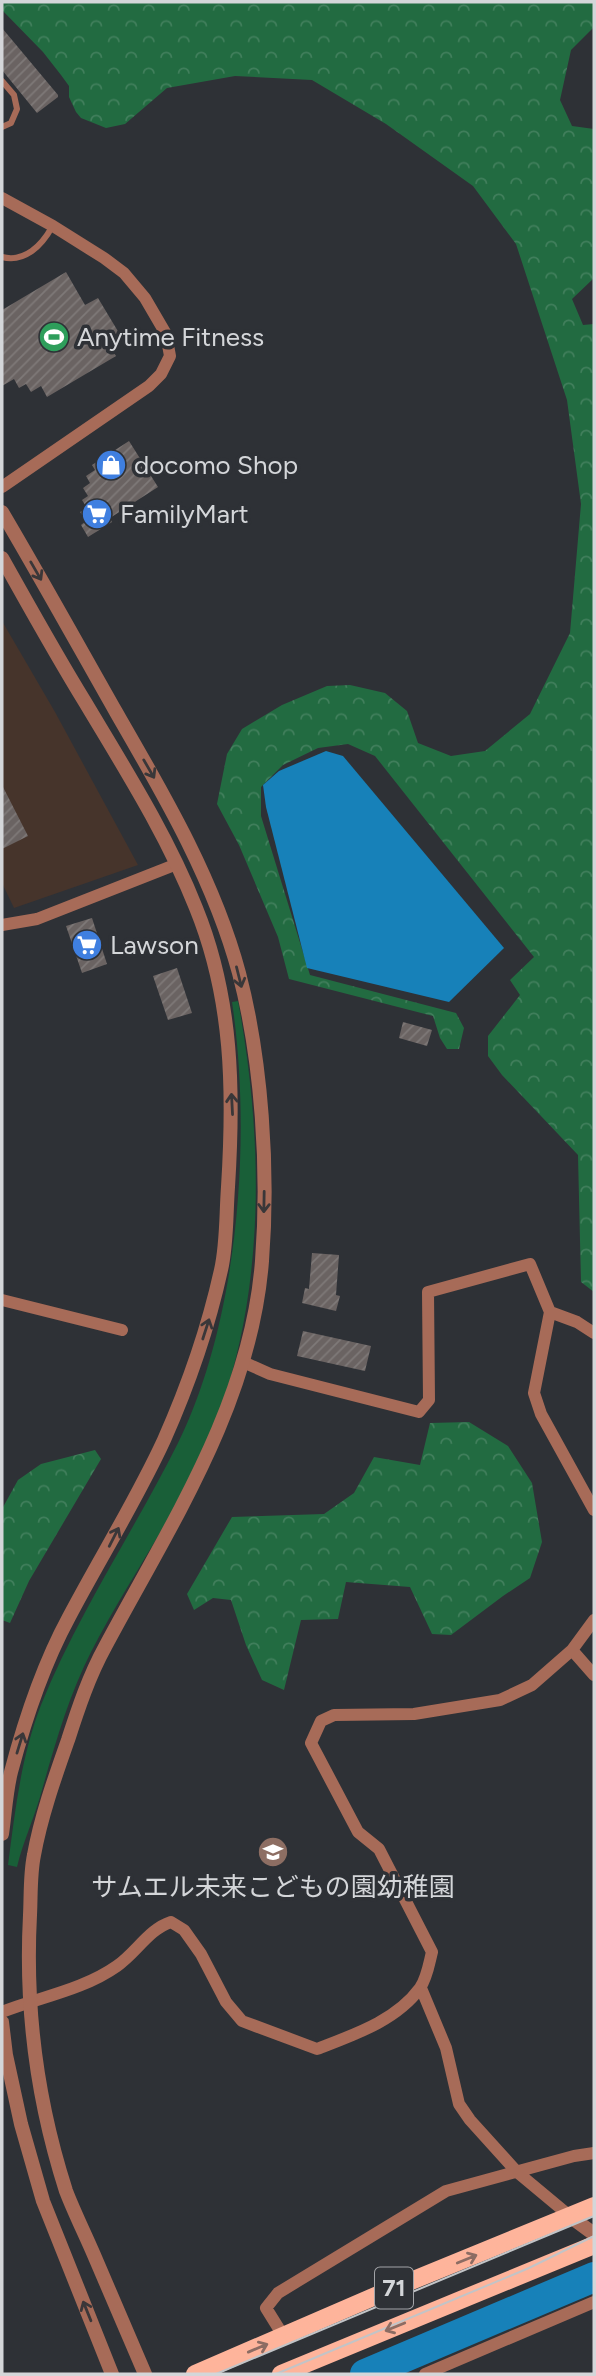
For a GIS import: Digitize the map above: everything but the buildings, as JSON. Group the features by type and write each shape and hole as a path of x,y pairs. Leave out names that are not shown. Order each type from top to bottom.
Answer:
{"main road":[{"name":"71","path":"195,2374 594,2206"},
{"name":"71","path":"281,2374 594,2245"}],"street":[{"path":"2,198 53,226 124,273 145,298 166,334 170,356 161,374 149,386 2,487"},
{"path":"2,512 164,795 214,900 239,972 251,1027 262,1121 265,1201 261,1268 243,1362 201,1470 101,1654 76,1713 33,1857 28,1959 29,2001 33,2050 48,2121 67,2193 145,2374"},
{"path":"2,558 75,687 149,809 198,911 215,967 228,1029 232,1118 222,1266 209,1317 188,1382 163,1443 107,1552 68,1619 36,1692 11,1774 2,1834"},
{"path":"2,925 37,919 177,864"},
{"path":"243,1362 270,1374 419,1412 429,1400 428,1292 530,1264 550,1312 534,1393 541,1414 594,1510"},
{"path":"2,1300 122,1330"},
{"path":"550,1312 576,1322 594,1333"},
{"path":"2,2012 88,1982 118,1966 147,1940 158,1926 170,1922 184,1930 201,1954 226,2002 242,2021 317,2049 375,2025 421,1988 432,1952 379,1849 358,1832 311,1744 321,1721 334,1715 414,1714 500,1700 532,1685 572,1650 594,1620"},
{"path":"572,1650 594,1675"},
{"path":"421,1988 446,2048 459,2104 470,2120 517,2172 594,2234"},
{"path":"2,2022 6,2055 21,2124 43,2201 112,2374"},
{"path":"284,2337 266,2308 278,2293 446,2191 594,2153"},
{"path":"425,2374 594,2302"}],"lane":[{"path":"2,80 14,95 18,109 11,122 2,127"},
{"path":"2,257 8,259 26,256 45,239 53,226"}],"shaded area":[{"path":"2,621 138,865 14,908 2,883"}],"green space":[{"path":"2,2 594,2 594,27 571,50 560,100 572,126 594,129 594,278 572,299 583,325 594,324 594,1292 581,1282 578,1155 502,1075 488,1056 488,1036 520,995 510,980 534,957 375,756 348,744 318,748 283,765 261,787 261,816 310,975 456,1013 464,1028 459,1049 447,1049 440,1038 433,1016 289,979 278,937 239,845 217,804 227,754 242,729 282,705 327,686 350,685 385,693 407,711 418,743 451,756 485,751 530,714 570,633 581,504 567,400 516,244 473,186 386,124 312,80 235,76 167,88 125,124 106,128 81,118 69,97 69,86 43,52 2,10"},
{"path":"238,1001 252,1104 256,1209 245,1313 234,1364 219,1414 192,1476 107,1622 83,1669 62,1723 17,1867 8,1865 24,1764 41,1705 89,1605 178,1443 199,1394 215,1341 227,1285 240,1168 241,1110 232,1002"},
{"path":"469,1422 508,1446 532,1483 542,1542 530,1578 451,1635 432,1634 410,1587 346,1582 338,1619 301,1620 284,1690 262,1680 246,1645 231,1600 213,1598 194,1610 187,1594 232,1517 324,1514 354,1493 374,1457 420,1465 430,1423"},
{"path":"95,1450 101,1459 29,1581 10,1623 2,1620 2,1509 18,1480 41,1464"}],"water":[{"path":"326,751 343,756 504,948 449,1002 307,968 266,807 263,785 279,771"}],"waterway":[{"path":"365,2374 594,2277"}],"tram line":[{"path":"216,2374 594,2216"},
{"path":"276,2374 529,2268 594,2236"}],"place":[{"name":"Anytime Fitness","path":"54,337"},
{"name":"docomo Shop","path":"111,465"},
{"name":"FamilyMart","path":"97,514"},
{"name":"Lawson","path":"87,945"},
{"name":"サムエル未来こどもの園幼稚園","path":"273,1852"}]}
